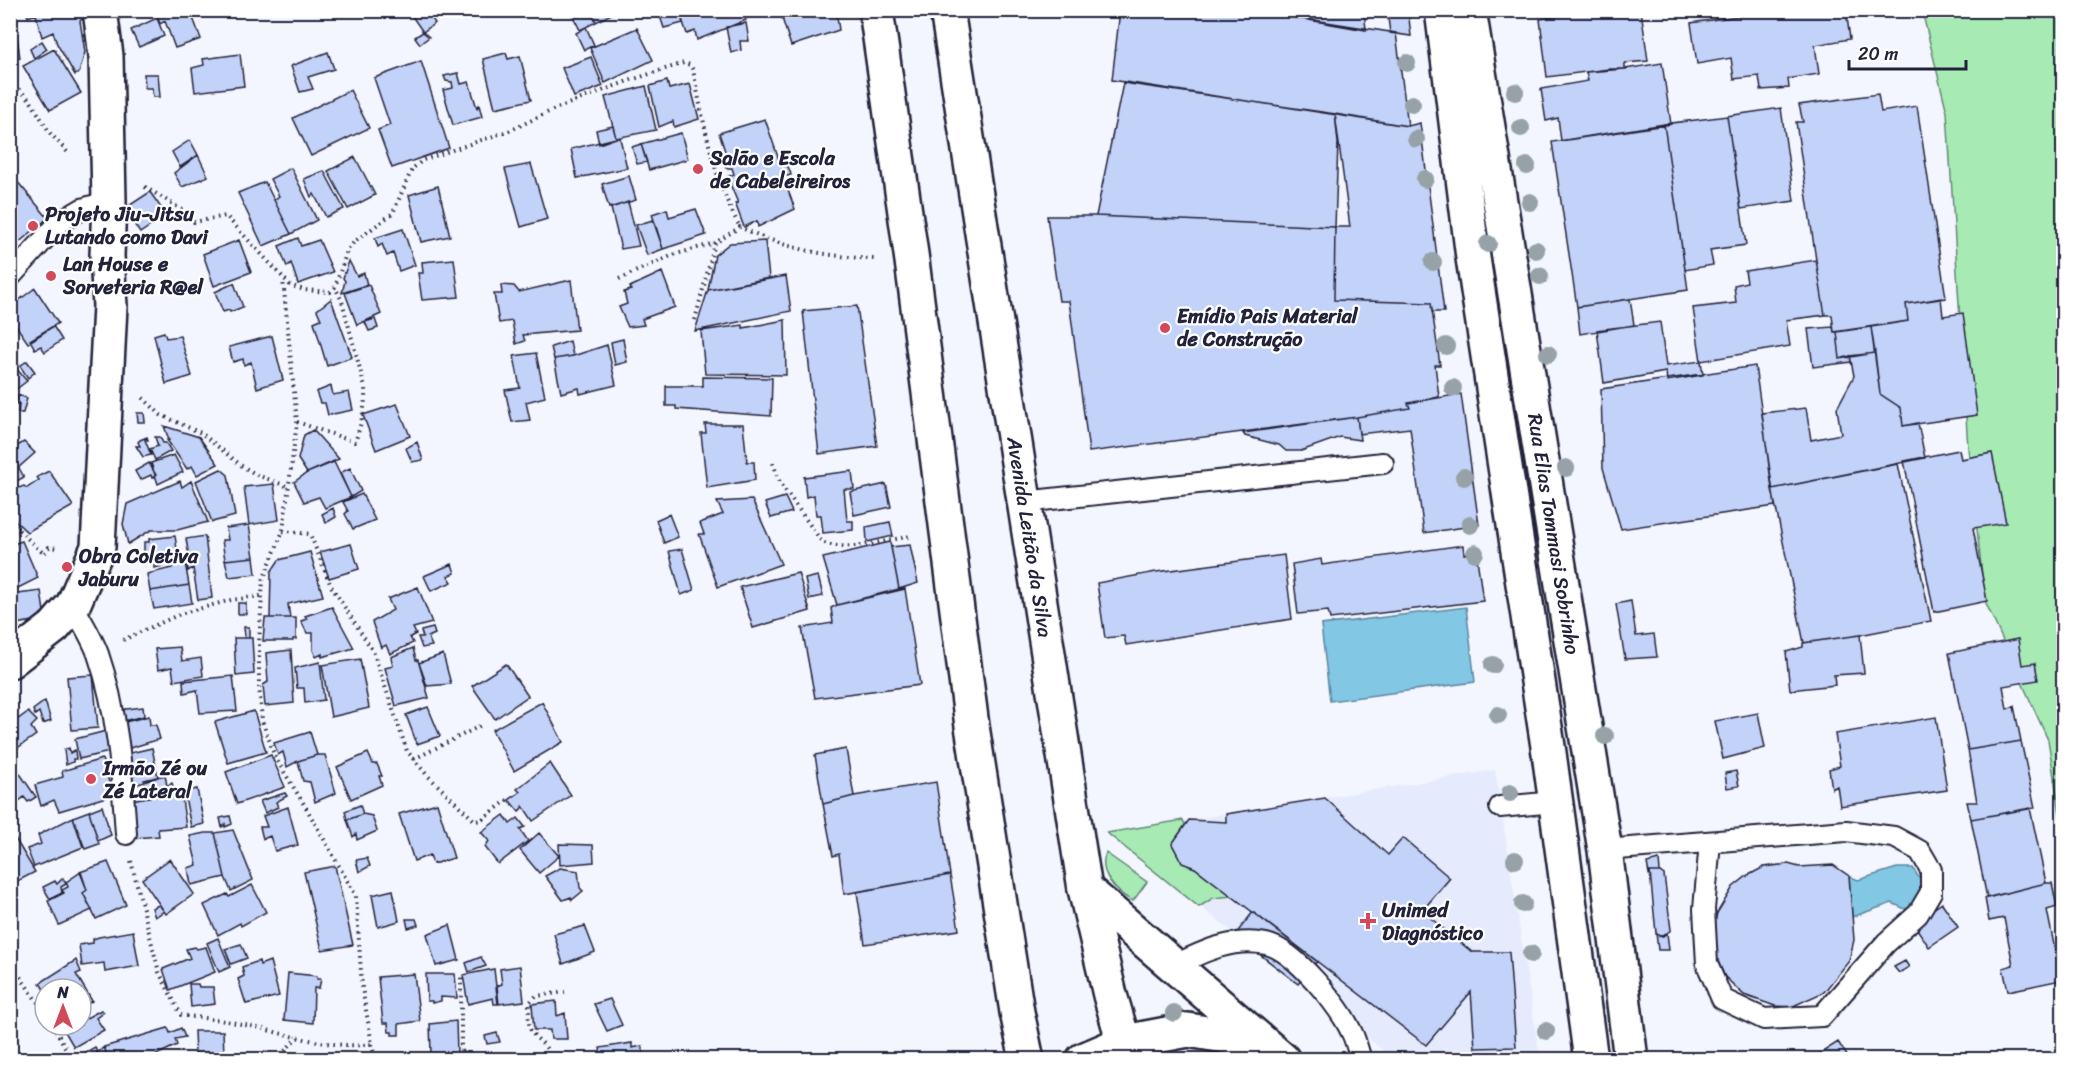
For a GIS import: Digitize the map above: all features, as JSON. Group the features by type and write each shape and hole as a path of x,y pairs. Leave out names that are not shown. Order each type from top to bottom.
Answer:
{"street":[{"path":"10,661 54,627 73,605 98,547 109,368 110,306 107,256 109,201 105,56 100,10"},
{"name":"Avenida Leitão da Silva","path":"947,10 1085,889 1110,995 1127,1051"},
{"name":"Rua Elias Tommasi Sobrinho","path":"1442,10 1473,258 1555,802 1591,1059"},
{"name":"Rua Elias Tommasi Sobrinho","path":"1469,10 1605,850 1632,1059"},
{"path":"881,18 972,726 1017,1012 1027,1059"},
{"path":"1085,889 1272,1051"},
{"path":"1083,1059 1127,1051 1188,1030 1272,1051"}],"lane":[{"path":"10,278 60,222 82,209 109,201"},
{"path":"1024,502 1383,463"},
{"path":"73,605 93,643 105,681 117,735 126,834"},
{"path":"1500,807 1555,802"},
{"path":"1605,850 1846,831 1894,837 1920,851 1931,870 1931,892 1918,914 1886,943 1822,1016 1764,1019 1722,999 1707,964 1704,909 1710,842"},
{"path":"1173,966 1205,950 1237,942 1268,944 1277,948 1301,967 1331,999 1352,1032 1360,1059"}],"path":[{"path":"10,81 30,100 40,119 62,148 89,171 108,164 184,211 194,222 226,216 283,280 303,291 330,292 335,287 347,250 354,242 393,213 412,170 423,160 511,130 555,109 628,81 684,63 690,64 707,139 730,211 740,227 770,242 815,253 912,261"},
{"path":"619,279 673,255 715,243 740,227"},
{"path":"695,320 715,243"},
{"path":"283,280 297,422 284,531 263,580 261,596 259,685 262,720 275,757 356,896 362,988 375,1059"},
{"path":"297,422 355,442 361,424 366,400 365,388 342,302 335,287"},
{"path":"109,368 161,415 201,433 235,462 257,475 289,488"},
{"path":"773,463 780,483 822,542 831,546 843,547 947,529"},
{"path":"10,522 44,554 49,547 60,548"},
{"path":"284,531 310,534 331,586 373,651 404,745 414,759 475,821 481,820 509,799"},
{"path":"93,643 102,645 115,643 180,614 231,600 261,596"},
{"path":"414,759 480,726"},
{"path":"126,834 159,972 181,1015 244,1024 297,1037 356,1046 372,1044"},
{"path":"10,962 33,996"},
{"path":"380,1059 461,1054 461,974"},
{"path":"550,1059 549,1051 530,1028 530,1003 536,996 565,992"},
{"path":"60,1037 72,1059"},
{"path":"277,1059 297,1037"}],"shaded area":[{"name":"Unimed Diagnóstico","path":"1495,770 1540,1059 1394,1059 1107,833"}],"green space":[{"path":"1922,11 2063,11 2063,832 2048,740 1985,601 1968,448 1947,112"},
{"path":"1183,820 1185,825 1172,844 1182,863 1195,868 1233,896 1213,898 1199,907 1107,833"},
{"path":"1106,853 1147,882 1133,901 1115,888 1106,875 1104,860"}],"water":[{"path":"1466,607 1475,682 1330,701 1321,625"},
{"path":"1897,868 1913,868 1922,883 1920,903 1905,909 1892,903 1852,917 1849,876 1858,880"}],"building":[{"path":"10,10 14,14 20,58 10,59"},
{"path":"26,10 80,10 83,18 80,21 85,52 79,73 75,75 57,44 53,32 42,37 36,14 28,17"},
{"path":"155,10 190,10 201,39 175,48 165,21 160,24"},
{"path":"410,10 426,10 435,23 423,32 409,12"},
{"path":"570,10 591,10 596,22 580,30"},
{"path":"591,10 619,10 596,22"},
{"path":"658,10 679,10 683,23 664,28"},
{"path":"679,10 742,10 746,20 697,40 695,31 687,34"},
{"path":"784,10 836,10 839,30 791,46 780,12"},
{"path":"1120,10 1251,10 1396,33 1408,126 1112,80"},
{"path":"1251,10 1364,10 1366,30"},
{"path":"1387,10 1408,10 1411,36 1390,33"},
{"path":"1592,10 1641,10 1648,61 1625,63 1625,69 1547,77 1540,19"},
{"path":"1778,10 1846,10 1850,39 1815,45 1819,74 1788,79 1789,88 1761,90 1759,76 1734,79 1731,58 1697,64 1691,23"},
{"path":"157,18 164,36 139,47 131,30"},
{"path":"746,23 749,41 740,41 741,50 731,53 726,27"},
{"path":"586,27 594,45 584,50 576,33"},
{"path":"637,28 653,60 605,83 590,48"},
{"path":"423,32 429,37 420,44 415,37"},
{"path":"42,41 47,49 34,58 30,49"},
{"path":"54,49 81,93 50,110 23,66"},
{"path":"328,52 334,69 308,77 313,89 300,92 291,66"},
{"path":"506,53 508,59 520,56 531,100 495,108 483,59"},
{"path":"240,54 244,86 195,92 192,68 204,65 203,59"},
{"path":"591,57 603,86 574,97 562,68"},
{"path":"421,61 449,148 392,168 378,130 390,125 374,78"},
{"path":"1662,63 1671,124 1561,141 1558,118 1546,121 1541,89 1588,81 1586,72"},
{"path":"458,73 461,84 469,82 482,117 453,125 443,90 453,88 452,82 446,81 444,76"},
{"path":"144,74 158,74 160,97 153,97 152,88 145,88"},
{"path":"667,81 669,89 690,84 699,119 674,127 673,121 659,127 650,86"},
{"path":"1123,83 1335,114 1338,143 1335,227 1096,216"},
{"path":"646,86 656,130 616,138 605,97"},
{"path":"350,90 369,128 311,156 293,118"},
{"path":"1878,94 1881,112 1917,106 1946,298 1906,304 1908,321 1834,332 1832,315 1825,315 1816,260 1796,122 1803,122 1799,105"},
{"path":"1781,108 1794,201 1741,209 1727,116"},
{"path":"1335,114 1408,126 1420,123 1444,312 1432,312 1431,303 1334,300 1335,227 1350,227"},
{"path":"1727,116 1746,245 1710,250 1713,265 1685,270 1664,124"},
{"path":"765,119 781,166 786,163 790,171 791,175 783,177 795,209 758,227 757,221 744,227 735,203 738,203 727,177 734,174 732,168 726,168 723,157 727,157 719,133"},
{"path":"1664,124 1688,290 1577,307 1552,142"},
{"path":"613,126 616,138 599,144 596,130"},
{"path":"681,133 688,159 649,170 641,144"},
{"path":"620,138 627,168 577,178 571,149"},
{"path":"190,140 198,155 180,167 172,152"},
{"path":"641,144 647,162 637,164 632,147"},
{"path":"198,155 208,176 182,187 174,173"},
{"path":"355,157 375,195 348,209 328,171"},
{"path":"531,164 547,219 521,227 505,169"},
{"path":"291,168 317,220 291,234 274,200 279,196 270,179"},
{"path":"324,171 344,209 326,217 314,194 311,197 304,179"},
{"path":"629,176 636,200 609,208 602,184"},
{"path":"16,180 48,218 17,244 10,237 10,185"},
{"path":"265,182 291,234 263,246 238,193"},
{"path":"438,186 450,236 421,242 409,195"},
{"path":"150,192 166,215 140,233 124,209"},
{"path":"628,202 639,246 621,249 611,208"},
{"path":"667,209 669,217 696,209 706,235 663,249 652,214"},
{"path":"1047,216 1096,216 1335,227 1334,300 1431,303 1440,365 1435,365 1439,397 1408,403 1410,408 1357,417 1089,452 1069,301 1059,301"},
{"path":"653,220 663,249 647,255 636,225"},
{"path":"403,229 415,265 399,271 393,253 387,256 382,244 378,247 375,238"},
{"path":"298,238 301,246 319,240 333,272 298,284 291,263 287,267 279,246"},
{"path":"239,240 251,272 214,286 203,254"},
{"path":"765,241 769,278 708,290 715,255 730,243"},
{"path":"454,259 459,297 422,300 418,273 423,273 422,262"},
{"path":"1816,260 1825,315 1786,320 1790,346 1701,361 1693,308 1736,303 1734,285 1747,282 1745,271"},
{"path":"349,261 357,276 364,273 367,285 342,293 345,281 343,278"},
{"path":"662,272 675,307 642,319 644,325 628,327 619,307 627,304 624,292"},
{"path":"786,276 791,311 695,331 708,290"},
{"path":"571,280 577,330 523,335 525,341 516,344 512,321 499,323 494,294 502,294 501,285 514,286 519,292"},
{"path":"234,283 243,307 223,312 215,292"},
{"path":"369,285 381,314 357,325 345,293"},
{"path":"35,288 58,323 28,343 10,317 10,307"},
{"path":"1941,298 1943,316 1963,313 1977,415 1903,426 1901,408 1880,394 1871,327 1908,321 1906,304"},
{"path":"331,299 352,357 327,366 314,322 321,319 317,310"},
{"path":"1630,299 1634,325 1580,334 1577,307"},
{"path":"857,306 877,446 819,454 803,311"},
{"path":"375,319 378,328 369,331 365,322"},
{"path":"785,320 786,375 705,374 701,331 743,325 743,328"},
{"path":"1660,322 1666,366 1701,361 1703,375 1667,381 1666,372 1604,383 1597,330"},
{"path":"53,326 62,340 45,352 41,346 35,349 30,340"},
{"path":"1833,327 1834,332 1837,332 1840,359 1850,356 1851,362 1813,367 1808,329"},
{"path":"1871,327 1875,353 1840,359 1837,332"},
{"path":"164,332 166,338 180,336 192,376 166,384 154,335"},
{"path":"272,336 283,380 257,388 251,362 244,365 243,359 233,362 229,347"},
{"path":"623,339 627,362 615,365 611,342"},
{"path":"570,341 573,356 554,359 551,347"},
{"path":"607,345 616,385 580,394 579,388 561,393 554,359 573,356"},
{"path":"536,353 545,397 526,402 530,420 512,422 505,390 520,388 514,356"},
{"path":"1875,353 1880,394 1901,408 1903,426 1918,423 1925,458 1772,489 1762,413 1806,408 1811,440 1841,434 1837,408 1854,376 1850,356"},
{"path":"27,361 35,372 28,378 20,366"},
{"path":"14,366 27,381 10,394 10,369"},
{"path":"1755,366 1775,506 1621,529 1603,468 1601,389"},
{"path":"703,377 772,378 771,416 676,409 676,406 666,406 666,386 703,386"},
{"path":"331,386 333,395 349,392 353,410 328,415 325,403 320,403 316,392"},
{"path":"1461,394 1479,525 1424,533 1410,428 1359,434 1357,417 1410,408 1408,403"},
{"path":"18,395 27,398 23,413 18,413 19,404 16,404"},
{"path":"397,404 410,436 376,450 363,415"},
{"path":"137,413 144,413 145,422 138,422"},
{"path":"1357,417 1360,440 1340,437 1301,451 1286,451 1279,445 1245,436 1243,433"},
{"path":"705,424 743,424 747,462 754,462 755,480 707,488 701,433 706,433"},
{"path":"164,426 199,437 218,464 197,475 192,466 187,469 167,440 169,440"},
{"path":"313,430 339,459 307,473 298,459 304,435"},
{"path":"147,437 148,440 145,440 151,455 143,457 136,446 140,446 138,442"},
{"path":"155,437 160,437 171,451 155,460 150,449 158,446"},
{"path":"24,442 35,453 18,468 15,462 10,466 10,445 14,448"},
{"path":"417,442 423,460 412,462 406,448"},
{"path":"1959,450 1961,459 1992,453 2006,523 1973,528 1987,601 1934,612 1904,461"},
{"path":"174,455 183,472 158,484 151,463"},
{"path":"334,462 351,497 325,508 319,497 304,502 294,482 307,473"},
{"path":"149,463 156,475 140,480 135,471"},
{"path":"1898,464 1931,621 1804,643 1772,489"},
{"path":"19,468 24,477 10,485 10,474"},
{"path":"350,468 361,491 351,497 340,473"},
{"path":"221,469 228,475 235,516 212,522 196,481"},
{"path":"49,471 73,506 27,532 10,516 10,499 13,497 10,491 24,486 27,488 39,480 37,477"},
{"path":"852,471 854,489 844,489 847,521 853,521 853,530 823,533 821,515 816,515 814,495 806,497 804,477"},
{"path":"180,481 182,487 191,481 208,522 177,530 151,530 128,544 123,524 127,504"},
{"path":"274,484 279,520 249,525 244,487"},
{"path":"886,484 891,507 854,515 850,492"},
{"path":"362,494 375,520 353,529 345,514 348,511 343,502"},
{"path":"785,497 792,512 771,518 765,503"},
{"path":"752,500 781,564 718,587 699,534 704,534 700,523 723,514 717,502"},
{"path":"333,508 336,517 326,523 322,514"},
{"path":"669,514 678,537 664,543 656,520"},
{"path":"890,522 893,536 867,542 866,527"},
{"path":"249,525 254,557 225,560 222,540 228,540 226,528"},
{"path":"175,536 179,562 154,568 154,562 148,562 147,556 144,556 144,542 149,542 149,539"},
{"path":"205,536 212,598 198,600 193,568 188,571 187,562 190,562 186,539"},
{"path":"22,541 38,578 10,592 10,545"},
{"path":"890,542 899,589 837,605 823,558"},
{"path":"351,544 359,569 329,578 320,552"},
{"path":"910,545 918,583 899,589 891,547"},
{"path":"1463,545 1464,554 1476,551 1483,601 1330,619 1328,611 1298,614 1292,564 1321,559 1322,565"},
{"path":"682,549 694,590 681,595 669,551"},
{"path":"310,552 323,596 288,604 290,618 270,618 271,572 279,560"},
{"path":"1284,555 1292,619 1126,645 1124,636 1105,638 1097,583 1156,572"},
{"path":"254,557 256,574 229,577 225,560"},
{"path":"185,562 189,585 150,591 147,574 172,568 171,565"},
{"path":"452,564 455,573 448,576 452,582 431,591 424,576"},
{"path":"798,573 810,611 753,628 740,587"},
{"path":"818,576 823,596 809,599 805,579"},
{"path":"189,585 192,603 154,609 150,591"},
{"path":"418,587 432,623 413,628 416,634 410,637 413,643 390,654 386,645 381,648 372,622 393,610 388,599"},
{"path":"905,589 920,685 815,698 802,628 833,623 831,608 837,605"},
{"path":"41,591 45,619 10,625 10,595"},
{"path":"1631,601 1636,636 1654,634 1657,657 1625,659 1616,604"},
{"path":"238,603 246,603 246,614 238,614"},
{"path":"332,607 354,648 316,657 313,650 313,633 307,633 301,621 307,619 305,616"},
{"path":"265,618 296,618 296,639 293,641 263,641"},
{"path":"244,627 249,627 249,638 245,638"},
{"path":"433,628 435,634 428,637 432,646 422,648 418,637 423,637 421,631"},
{"path":"1860,635 1864,673 1834,675 1835,685 1790,690 1786,652 1803,647 1803,643"},
{"path":"234,638 252,638 254,674 236,676"},
{"path":"2018,639 2022,665 2035,663 2038,680 2003,686 2007,709 2014,706 2021,741 1968,750 1949,653"},
{"path":"180,647 182,661 201,658 203,676 174,681 172,667 158,670 155,649"},
{"path":"413,648 429,698 396,706 385,668 393,666 391,657"},
{"path":"291,650 294,703 265,706 263,685 268,682 266,653"},
{"path":"443,654 451,684 427,686 419,663"},
{"path":"360,659 369,708 331,717 322,665"},
{"path":"320,662 324,700 305,703 304,688 297,688 295,668"},
{"path":"506,664 528,696 495,719 472,686"},
{"path":"93,675 98,728 72,730 67,677"},
{"path":"233,676 237,711 200,713 197,690 184,693 183,681"},
{"path":"45,701 51,721 43,724 39,712 35,715 33,710"},
{"path":"542,702 563,742 514,771 492,730"},
{"path":"143,707 144,716 119,722 118,710"},
{"path":"428,707 440,736 417,744 406,715"},
{"path":"254,711 266,752 228,763 215,722"},
{"path":"28,712 37,721 31,727 36,735 10,753 10,725"},
{"path":"1758,713 1765,748 1723,759 1715,721"},
{"path":"149,716 150,725 156,725 160,739 130,748 125,722"},
{"path":"1936,717 1947,790 1840,806 1837,786 1832,789 1829,769 1840,766 1835,734"},
{"path":"110,730 114,751 79,759 75,739"},
{"path":"310,732 317,755 287,767 283,752 278,755 274,743"},
{"path":"2021,741 2035,808 1971,819 1967,802 1977,802 1968,750"},
{"path":"69,748 70,753 75,750 76,759 66,765 64,750"},
{"path":"152,748 158,777 133,786 126,754"},
{"path":"846,749 854,796 823,804 815,755"},
{"path":"368,753 373,764 377,764 382,776 379,776 382,785 351,799 337,767"},
{"path":"271,755 285,787 237,804 226,772"},
{"path":"325,755 336,793 315,802 310,782 303,781 298,761"},
{"path":"10,759 36,797 28,802 24,797 11,808"},
{"path":"102,759 113,795 59,811 54,800 41,806 35,785 63,777 62,771"},
{"path":"550,763 571,795 533,821 523,806 519,812 509,800 520,792 517,789"},
{"path":"1736,771 1739,786 1727,788 1725,773"},
{"path":"165,775 167,786 172,783 174,789 148,795 144,780"},
{"path":"936,782 950,875 844,894 839,854 833,856 823,804 854,796"},
{"path":"197,789 204,824 191,827 184,792"},
{"path":"181,792 186,827 158,829 159,836 135,838 130,800"},
{"path":"285,793 287,796 276,802 278,807 265,813 260,801"},
{"path":"1325,798 1388,855 1403,838 1450,878 1422,911 1472,952 1509,952 1516,1047 1475,1048 1471,992 1426,1045 1195,868 1182,863 1172,844 1189,820 1226,822 1226,814"},
{"path":"437,803 454,858 433,864 430,855 414,861 399,814"},
{"path":"360,805 363,814 347,820 345,811"},
{"path":"102,806 111,835 98,841 89,811"},
{"path":"288,807 298,845 275,851 270,836 263,839 260,827 267,827 263,816"},
{"path":"2030,808 2046,883 1987,898 1971,819"},
{"path":"89,811 99,844 85,849 73,817"},
{"path":"363,814 372,816 377,831 357,840 356,834 353,837 347,820"},
{"path":"504,815 510,824 518,818 525,827 520,829 528,841 498,864 485,847 489,841 481,832"},
{"path":"230,816 232,824 225,827 225,824 222,827 220,818"},
{"path":"73,817 83,847 34,867 27,849 41,844 38,835"},
{"path":"10,830 35,872 10,885"},
{"path":"233,830 253,880 231,891 225,877 215,833"},
{"path":"215,833 225,877 191,885 188,868 197,865 190,836"},
{"path":"539,833 559,856 539,873 520,850"},
{"path":"559,844 593,845 594,862 560,865"},
{"path":"367,858 370,866 359,872 356,860"},
{"path":"170,859 194,894 166,914 142,879"},
{"path":"1659,860 1660,872 1649,874 1647,863"},
{"path":"108,862 126,905 96,919 83,893 87,890 80,872"},
{"path":"1788,864 1799,867 1833,865 1849,876 1854,940 1849,961 1824,992 1791,1007 1775,1006 1744,995 1725,977 1716,957 1713,930 1717,913 1733,887 1764,867"},
{"path":"335,866 353,945 322,950 304,872"},
{"path":"560,868 578,871 580,888 583,891 572,900 571,897 563,900 545,876"},
{"path":"81,872 87,890 83,893 92,910 59,925 48,901 64,893 62,890 68,887 66,882"},
{"path":"1650,872 1660,872 1664,875 1671,930 1663,936 1656,933"},
{"path":"950,875 959,930 865,944 857,892"},
{"path":"63,878 66,884 61,887 62,893 50,899 43,887 55,881 57,884"},
{"path":"2052,883 2057,907 2047,910 2061,980 2008,991 2003,968 2013,965 2004,918 1989,921 1985,898"},
{"path":"252,885 266,912 241,926 240,923 218,935 204,905 227,894 229,897"},
{"path":"393,890 399,921 378,927 372,895"},
{"path":"1942,903 1958,927 1929,947 1913,923"},
{"path":"159,905 164,911 155,917 152,908"},
{"path":"1253,912 1317,961 1298,984 1235,935"},
{"path":"406,919 416,919 418,925 408,928"},
{"path":"450,925 459,960 436,966 427,934"},
{"path":"585,926 595,952 563,964 554,934"},
{"path":"133,931 139,966 105,972 104,963 82,966 79,945 93,943 93,939 99,937"},
{"path":"1656,933 1659,936 1667,933 1669,950 1658,950"},
{"path":"218,938 230,967 219,972 207,943"},
{"path":"241,944 247,958 231,964 225,949"},
{"path":"195,947 197,949 206,947 215,972 170,990 163,969 190,958 186,949"},
{"path":"481,957 486,966 469,972 466,963"},
{"path":"76,960 81,972 76,974 78,977 49,977"},
{"path":"259,961 260,965 270,961 279,996 246,1004 238,979 244,976 242,967"},
{"path":"1905,961 1909,967 1899,973 1894,967"},
{"path":"520,966 524,1001 499,1004 497,986 502,984 500,969"},
{"path":"494,969 498,1004 494,1004 493,998 468,1004 463,975"},
{"path":"288,973 317,976 317,979 321,979 319,988 314,988 313,1023 284,1020"},
{"path":"414,974 420,1021 399,1024 399,1035 392,1035 392,1032 389,1032 388,1023 383,1023 378,977"},
{"path":"426,974 455,974 457,998 441,997 441,1001 432,1003 432,1001 427,1001"},
{"path":"189,984 213,987 215,1004 191,1007"},
{"path":"610,999 622,1025 607,1031 594,1004"},
{"path":"556,1001 557,1016 565,1013 567,1039 551,1039 550,1030 534,1030 532,1004"},
{"path":"101,1010 104,1012 96,1018 104,1030 93,1036 93,1014"},
{"path":"456,1021 457,1053 431,1053 430,1024"},
{"path":"168,1028 170,1033 181,1028 185,1037 175,1039 177,1045 146,1060 109,1060 104,1047"},
{"path":"194,1031 223,1031 224,1054 195,1054"},
{"path":"497,1033 500,1042 487,1044 485,1036"},
{"path":"68,1037 92,1037 74,1047"},
{"path":"1838,1042 1850,1060 1810,1060"},
{"path":"632,1043 632,1048 642,1046 645,1060 602,1060 600,1048"},
{"path":"95,1047 97,1053 104,1047 109,1060 88,1060 84,1053"},
{"path":"336,1055 360,1060 335,1060"}],"place":[{"name":"Salão e Escola de Cabeleireiros","path":"698,169"},
{"name":"Projeto Jiu-Jitsu Lutando como Davi","path":"33,226"},
{"name":"Lan House e Sorveteria R@el","path":"51,276"},
{"name":"Emídio Pais Material de Construção","path":"1165,328"},
{"name":"Obra Coletiva Jaburu","path":"67,567"},
{"name":"Irmão Zé ou Zé Lateral","path":"91,779"},
{"name":"Unimed Diagnóstico","path":"1368,921"}]}
